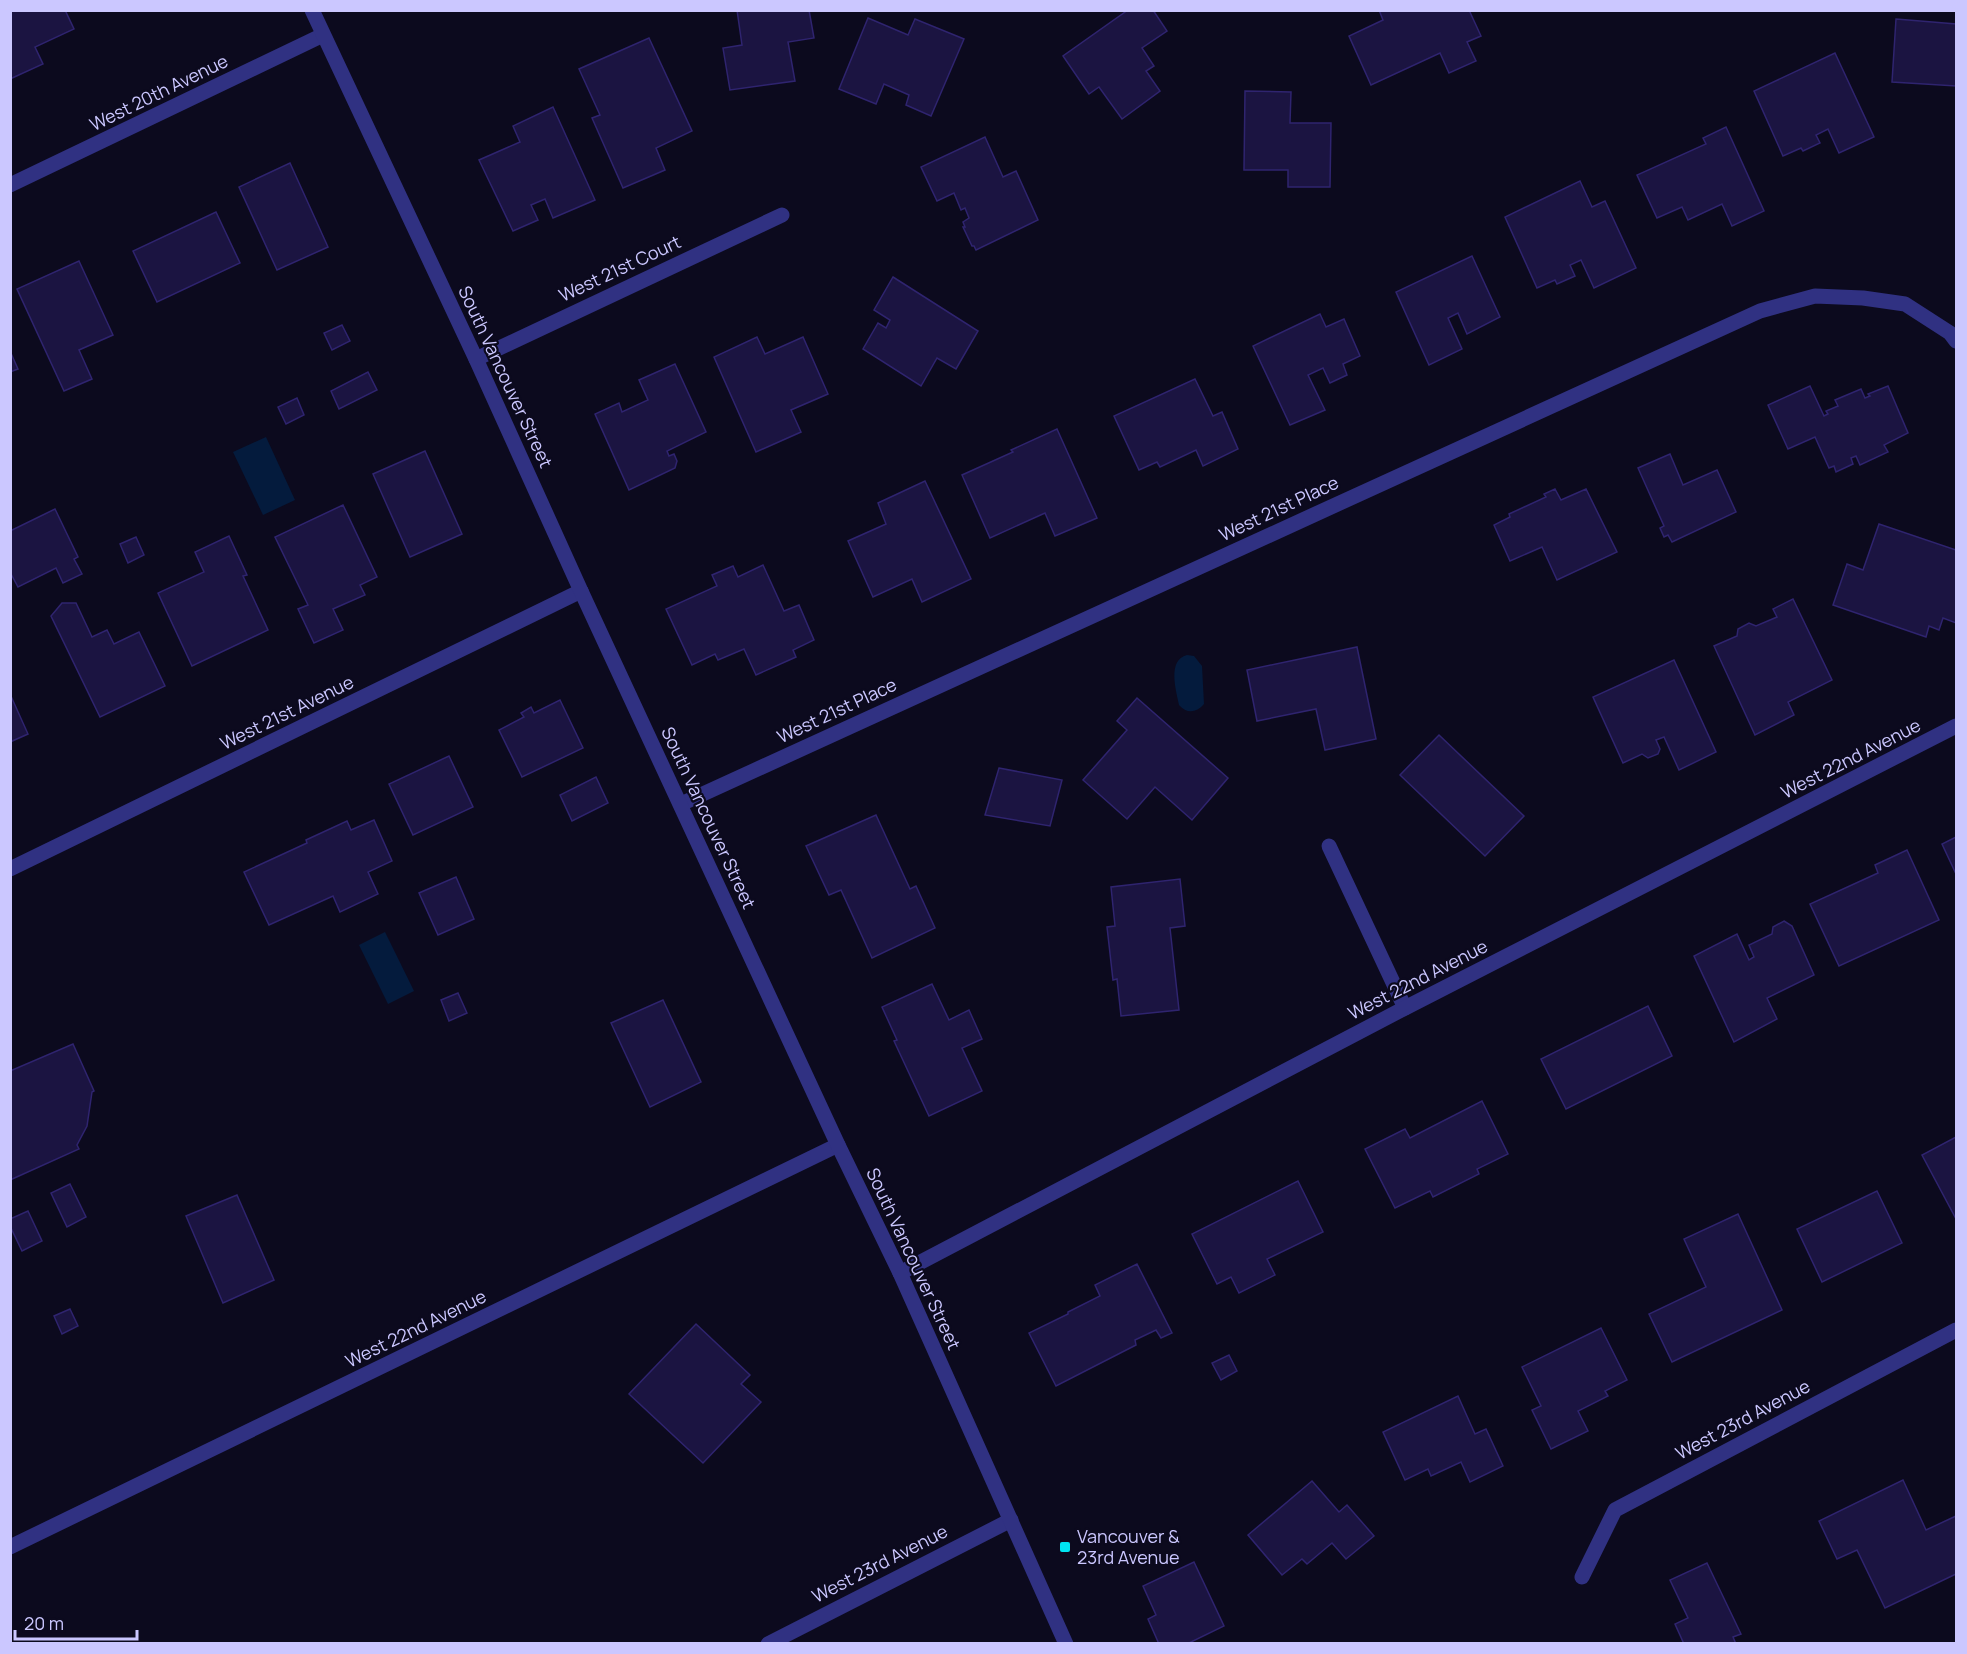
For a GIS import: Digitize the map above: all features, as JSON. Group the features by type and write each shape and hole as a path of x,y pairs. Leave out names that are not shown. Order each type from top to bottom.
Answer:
{"street":[{"name":"South Vancouver Street","path":"312,10 476,359 838,1145 900,1274 1066,1644"},
{"name":"West 20th Avenue","path":"10,185 323,35"},
{"name":"West 21st Court","path":"476,359 782,215"},
{"name":"West 21st Place","path":"681,804 1760,311 1815,296 1863,298 1905,304 1950,333 1956,340"},
{"name":"West 21st Avenue","path":"10,869 581,591"},
{"name":"West 22nd Avenue","path":"900,1274 1405,1008 1956,726"},
{"path":"1329,846 1405,1008"},
{"name":"West 22nd Avenue","path":"10,1547 838,1145"},
{"name":"West 23rd Avenue","path":"1582,1577 1615,1510 1956,1330"},
{"name":"West 23rd Avenue","path":"768,1644 1011,1520"}],"water":[{"path":"266,437 295,500 263,515 233,452"},
{"path":"1187,655 1194,656 1202,666 1204,704 1192,711 1185,710 1179,705 1174,676 1177,663"},
{"path":"385,932 414,991 388,1004 359,945"}],"building":[{"path":"10,10 65,10 74,29 35,47 43,64 10,79"},
{"path":"737,10 809,10 814,38 788,42 795,81 730,90 723,48 742,45"},
{"path":"1128,10 1153,10 1167,31 1142,48 1154,66 1146,71 1160,91 1122,119 1099,87 1089,94 1063,56"},
{"path":"1379,10 1469,10 1481,36 1467,42 1476,61 1449,73 1440,53 1371,85 1349,36 1383,20"},
{"path":"868,18 908,35 915,19 964,39 931,116 906,105 909,95 884,84 876,104 839,89"},
{"path":"1896,19 1956,24 1956,86 1892,82"},
{"path":"649,38 692,131 656,148 665,170 623,188 592,118 600,115 579,69"},
{"path":"1835,53 1874,137 1839,153 1828,129 1816,135 1820,143 1803,151 1801,148 1783,156 1754,91"},
{"path":"1245,91 1291,92 1290,123 1331,123 1330,187 1288,187 1288,170 1244,170"},
{"path":"553,107 595,200 553,218 545,199 531,205 538,220 513,231 479,160 520,142 513,126"},
{"path":"1726,127 1764,211 1732,226 1722,204 1688,220 1682,207 1657,218 1637,175 1706,144 1703,138"},
{"path":"985,137 1003,177 1016,171 1038,220 976,250 963,227 965,227 963,222 969,218 965,208 961,210 954,193 937,201 921,167"},
{"path":"290,163 328,247 277,270 239,187"},
{"path":"1580,181 1592,207 1605,201 1636,268 1594,288 1581,260 1570,265 1575,276 1557,284 1555,280 1537,288 1505,217"},
{"path":"216,212 240,263 157,302 133,251"},
{"path":"1472,256 1500,317 1467,334 1458,313 1448,318 1462,349 1429,365 1396,292"},
{"path":"79,261 113,335 79,350 92,379 64,391 17,289"},
{"path":"893,277 978,331 956,369 937,358 921,386 863,349 878,323 886,328 890,320 874,310"},
{"path":"1320,314 1326,327 1344,319 1360,356 1343,364 1347,375 1330,383 1323,368 1308,375 1325,410 1290,425 1253,346"},
{"path":"342,325 350,341 332,350 324,333"},
{"path":"757,337 765,354 803,337 828,394 791,410 801,432 756,452 714,357"},
{"path":"10,351 18,369 10,372"},
{"path":"675,364 706,432 667,451 669,456 674,454 677,461 675,468 629,490 595,414 619,403 622,412 648,400 639,380"},
{"path":"368,372 377,390 339,409 331,391"},
{"path":"1195,379 1213,416 1222,412 1238,449 1203,466 1196,450 1160,467 1157,462 1139,470 1114,416"},
{"path":"1810,386 1824,416 1828,414 1826,411 1838,406 1835,400 1861,389 1865,398 1870,396 1868,394 1888,386 1908,433 1884,445 1888,452 1860,465 1856,456 1851,458 1853,464 1836,472 1834,466 1829,468 1815,437 1788,449 1768,405"},
{"path":"297,398 304,415 286,424 278,407"},
{"path":"1057,429 1097,518 1055,536 1045,513 990,538 962,475"},
{"path":"425,451 462,534 410,557 373,474"},
{"path":"1670,454 1683,485 1717,470 1736,512 1672,542 1668,535 1664,537 1660,528 1664,526 1638,468"},
{"path":"925,481 971,579 922,602 912,579 873,597 848,541 886,524 878,503"},
{"path":"1555,489 1561,500 1586,489 1617,552 1557,580 1542,547 1510,561 1494,525 1510,517 1509,514 1546,497 1544,494"},
{"path":"343,505 377,577 360,585 365,595 333,609 343,630 314,643 298,609 308,605 275,537"},
{"path":"55,509 78,557 74,559 82,574 63,583 56,568 18,587 10,572 10,531"},
{"path":"1879,524 1956,550 1956,623 1943,618 1939,630 1929,626 1926,637 1833,605 1847,564 1863,570"},
{"path":"229,536 247,575 243,576 268,630 192,666 158,593 204,572 195,552"},
{"path":"136,537 144,555 128,563 120,544"},
{"path":"763,565 784,611 799,605 814,640 793,650 796,657 756,675 744,649 718,660 715,654 692,665 666,609 717,586 712,575 733,566 738,577"},
{"path":"1793,599 1832,680 1788,702 1794,715 1755,735 1714,646 1737,636 1738,629 1749,623 1756,626 1777,617 1773,609"},
{"path":"62,603 76,603 92,637 107,630 114,644 139,632 165,686 100,717 51,616"},
{"path":"1357,647 1376,739 1325,750 1316,709 1257,721 1247,670"},
{"path":"1674,660 1716,752 1679,770 1664,737 1656,740 1660,749 1658,754 1648,758 1642,754 1623,763 1593,697"},
{"path":"10,694 28,734 10,742"},
{"path":"1137,698 1228,778 1192,820 1155,787 1127,819 1083,780 1127,730 1117,721"},
{"path":"560,700 583,748 522,777 499,730 524,717 521,713 531,707 534,713"},
{"path":"1439,735 1524,816 1485,856 1400,775"},
{"path":"449,756 473,807 413,835 389,784"},
{"path":"999,768 1062,780 1050,826 985,815"},
{"path":"596,777 608,803 572,821 560,795"},
{"path":"876,815 910,889 916,886 935,928 872,958 841,890 829,895 806,846"},
{"path":"374,820 392,861 368,872 378,894 340,912 333,896 269,925 244,872 307,843 306,840 347,821 351,830"},
{"path":"1956,837 1956,874 1942,844"},
{"path":"1907,850 1939,920 1839,966 1810,904 1878,873 1875,865"},
{"path":"456,877 474,919 438,935 419,893"},
{"path":"1180,879 1185,926 1170,928 1179,1010 1121,1016 1117,979 1113,980 1107,927 1115,926 1111,887"},
{"path":"1784,921 1792,926 1814,975 1767,998 1777,1019 1734,1042 1694,956 1737,934 1749,960 1754,957 1749,945 1772,934 1773,927"},
{"path":"932,984 949,1020 969,1010 982,1039 962,1048 982,1091 929,1116 894,1041 897,1040 882,1007"},
{"path":"458,993 467,1013 449,1021 441,1000"},
{"path":"663,1000 701,1082 650,1107 611,1023"},
{"path":"1648,1006 1672,1056 1566,1109 1541,1059"},
{"path":"73,1044 94,1091 87,1126 77,1145 79,1149 10,1180 10,1071"},
{"path":"1482,1101 1508,1154 1477,1169 1479,1174 1433,1197 1430,1191 1395,1208 1365,1149 1405,1129 1410,1138"},
{"path":"1956,1137 1956,1216 1955,1217 1922,1155"},
{"path":"1298,1181 1323,1232 1267,1259 1275,1275 1239,1293 1231,1277 1217,1284 1192,1234"},
{"path":"70,1184 86,1217 67,1227 51,1193"},
{"path":"1877,1191 1902,1243 1822,1282 1797,1229"},
{"path":"237,1195 274,1280 223,1303 186,1216"},
{"path":"28,1211 42,1241 22,1251 10,1226 10,1219"},
{"path":"1738,1214 1782,1310 1672,1362 1649,1314 1706,1287 1684,1239"},
{"path":"1137,1264 1172,1333 1161,1338 1156,1330 1135,1340 1136,1345 1056,1386 1029,1333 1100,1296 1095,1285"},
{"path":"70,1309 78,1326 62,1334 54,1316"},
{"path":"696,1324 750,1375 741,1384 761,1402 703,1463 629,1394"},
{"path":"1601,1328 1627,1380 1605,1391 1608,1396 1578,1411 1588,1431 1551,1449 1532,1410 1541,1406 1522,1367"},
{"path":"1229,1355 1237,1371 1221,1380 1212,1363"},
{"path":"1458,1396 1475,1434 1486,1429 1503,1466 1470,1482 1461,1462 1431,1476 1428,1469 1405,1480 1383,1432"},
{"path":"1903,1480 1926,1530 1956,1516 1956,1574 1885,1608 1857,1550 1837,1559 1819,1521"},
{"path":"1312,1481 1339,1512 1347,1505 1374,1536 1346,1559 1332,1543 1307,1564 1302,1559 1282,1575 1248,1535"},
{"path":"1194,1562 1224,1626 1187,1644 1159,1644 1148,1619 1156,1615 1143,1586"},
{"path":"1707,1563 1741,1634 1733,1637 1736,1644 1684,1644 1675,1624 1688,1618 1670,1580"}],"place":[{"name":"Vancouver & 23rd Avenue","path":"1065,1547"}]}
